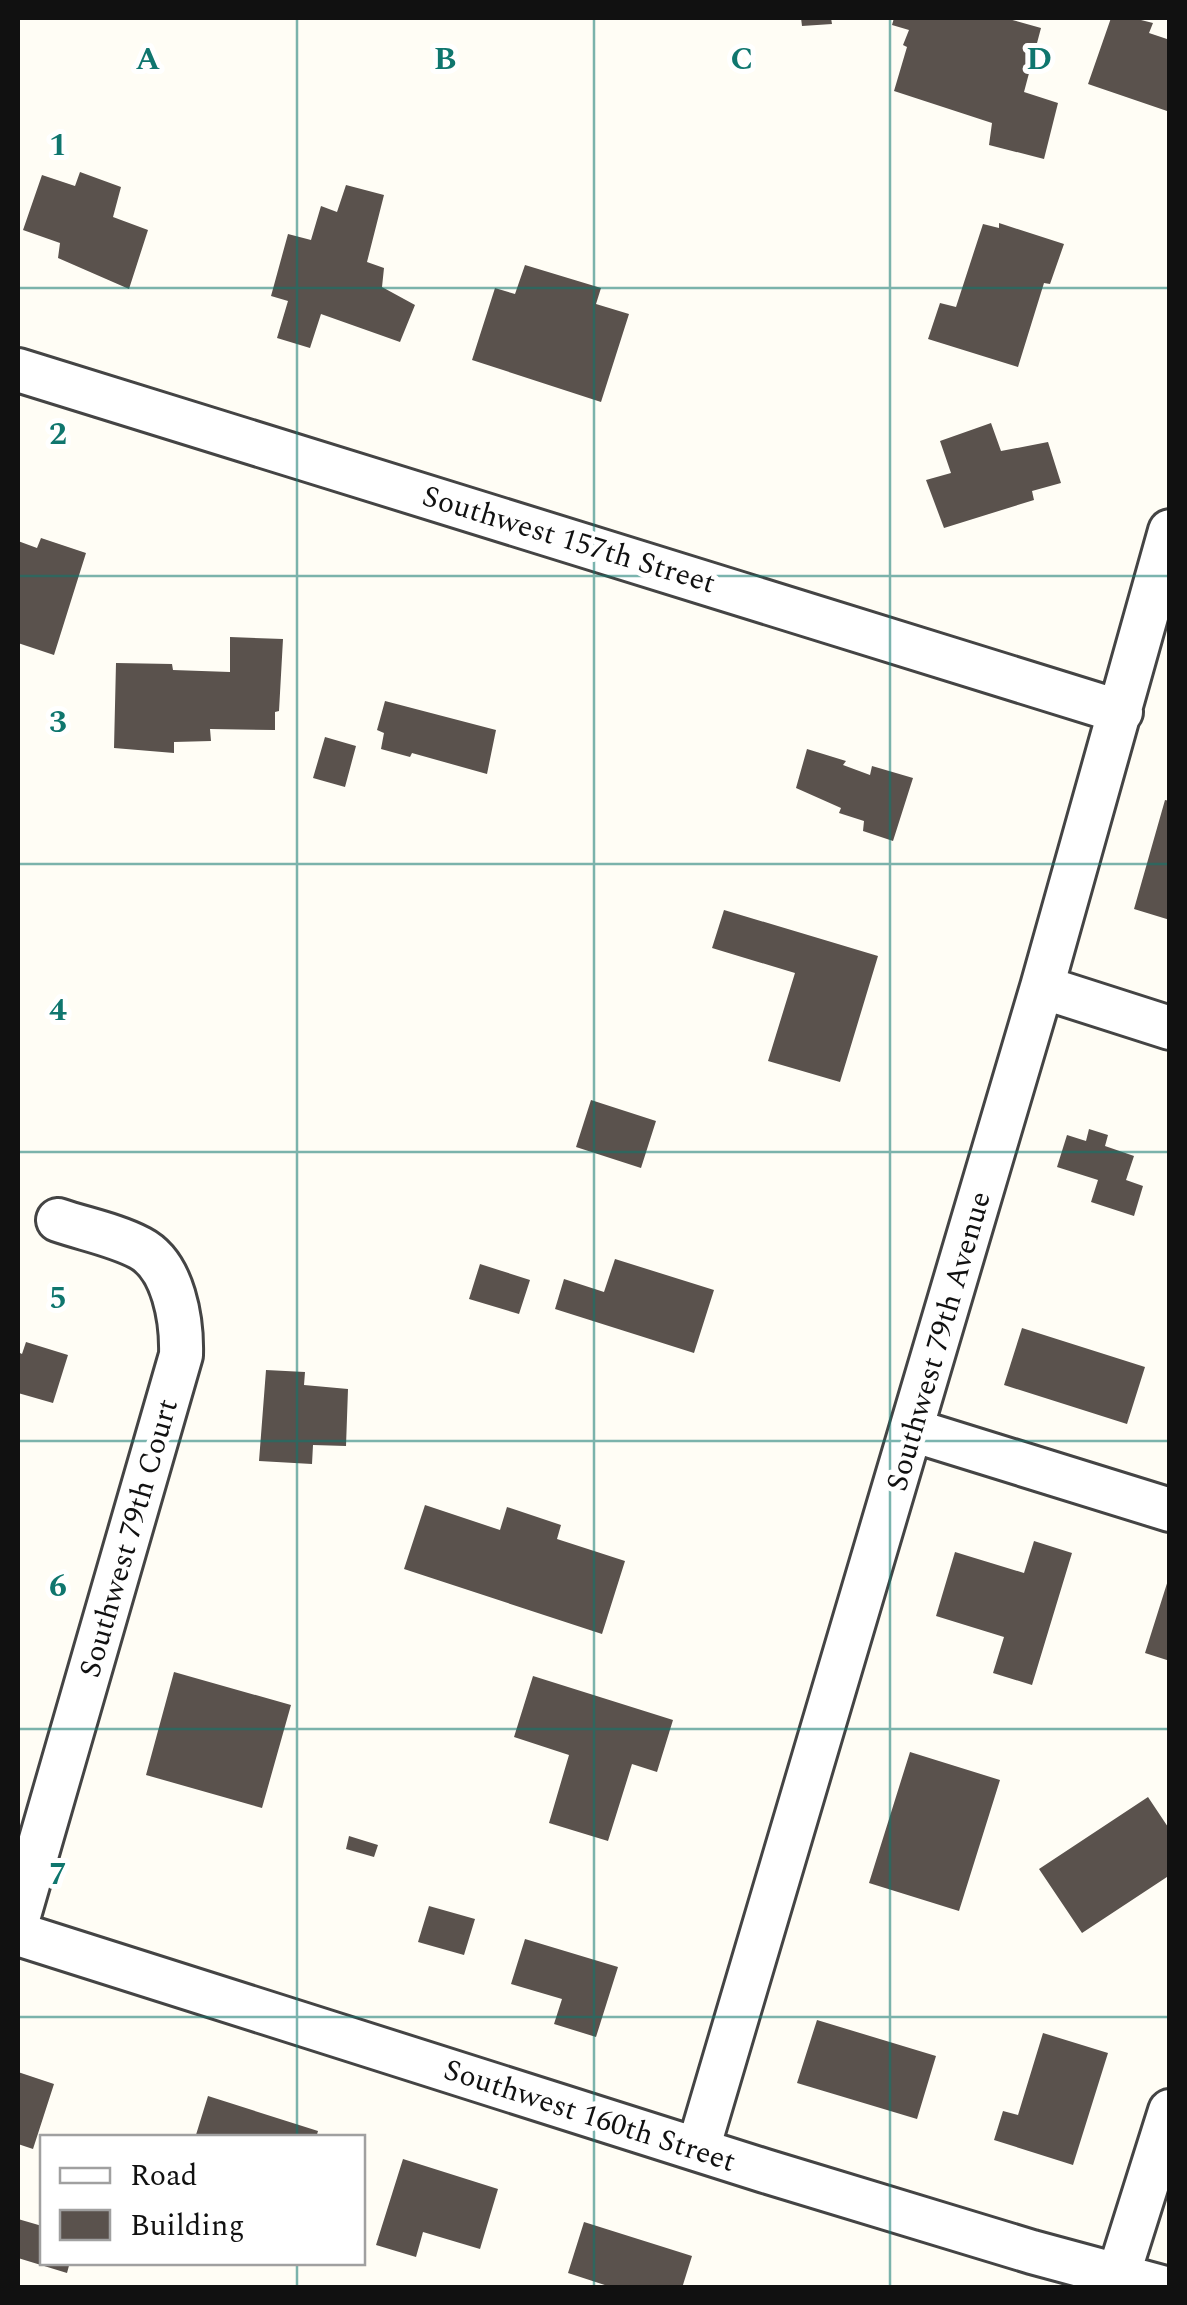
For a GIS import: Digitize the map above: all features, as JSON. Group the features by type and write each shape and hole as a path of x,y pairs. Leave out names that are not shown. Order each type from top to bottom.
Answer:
{"street":[{"name":"Southwest 157th Street","path":"18,370 1120,712"},
{"name":"Southwest 79th Avenue","path":"698,2150 1042,987 1170,531"},
{"path":"1042,987 1170,1028"},
{"name":"Southwest 79th Court","path":"18,1920 181,1354 182,1328 160,1266 143,1249 58,1220"},
{"path":"912,1430 1170,1510"},
{"name":"Southwest 160th Street","path":"18,1934 698,2150 1032,2252 1165,2288"},
{"path":"1118,2276 1170,2111"}],"building":[{"path":"801,18 831,18 832,24 802,26"},
{"path":"894,18 1005,18 1041,28 1024,92 1058,103 1044,159 989,145 992,123 894,91 909,30 892,25"},
{"path":"1111,18 1153,23 1149,33 1170,40 1170,112 1088,84"},
{"path":"80,172 121,187 113,217 148,230 129,289 58,258 60,243 23,230 42,175 75,186"},
{"path":"346,185 384,195 367,262 384,268 382,287 415,305 400,342 321,314 310,348 277,338 288,301 271,296 288,234 311,240 321,206 337,212"},
{"path":"999,223 1064,244 1050,284 1044,283 1018,367 928,339 940,303 956,307 983,224 999,228"},
{"path":"525,265 601,288 596,304 629,314 601,402 472,360 495,288 515,294"},
{"path":"991,423 1001,451 1048,442 1061,483 1032,491 1034,500 944,528 926,480 951,473 940,441"},
{"path":"41,538 86,553 54,655 18,643 18,541 37,548"},
{"path":"230,637 283,639 275,730 210,729 211,741 174,742 174,753 114,748 116,663 172,664 173,670 230,672"},
{"path":"385,701 496,730 487,774 412,753 410,757 381,749 384,733 377,730"},
{"path":"325,737 356,746 345,787 313,778"},
{"path":"807,749 846,761 843,765 870,775 872,766 913,778 893,841 863,831 864,821 839,813 841,808 796,788"},
{"path":"1165,800 1170,801 1170,920 1134,909"},
{"path":"724,910 878,956 840,1082 768,1061 795,973 712,948"},
{"path":"591,1100 656,1121 641,1168 576,1147"},
{"path":"1089,1129 1108,1135 1105,1146 1134,1156 1126,1180 1143,1186 1134,1216 1091,1202 1098,1180 1057,1167 1067,1135 1086,1141"},
{"path":"615,1259 714,1290 694,1353 555,1309 564,1279 604,1292"},
{"path":"480,1264 530,1280 519,1314 469,1299"},
{"path":"1022,1328 1145,1367 1127,1424 1004,1385"},
{"path":"26,1342 68,1355 53,1403 18,1393 18,1352 22,1354"},
{"path":"266,1370 305,1372 304,1385 348,1389 346,1446 313,1445 312,1464 259,1461"},
{"path":"425,1505 500,1530 507,1507 561,1525 557,1539 625,1561 602,1634 404,1569"},
{"path":"1034,1541 1072,1553 1032,1685 993,1673 1004,1637 936,1616 955,1552 1024,1573"},
{"path":"1170,1577 1170,1661 1145,1653"},
{"path":"174,1672 291,1705 262,1808 146,1775"},
{"path":"533,1676 673,1720 657,1772 632,1764 608,1841 549,1823 569,1755 514,1737"},
{"path":"910,1752 1000,1780 959,1911 869,1883"},
{"path":"1148,1797 1170,1830 1170,1875 1082,1933 1039,1869"},
{"path":"349,1836 378,1845 374,1857 346,1849"},
{"path":"429,1906 475,1919 464,1955 418,1942"},
{"path":"525,1939 618,1967 596,2037 554,2024 562,1999 511,1984"},
{"path":"817,2020 936,2056 917,2119 797,2083"},
{"path":"1043,2033 1108,2053 1073,2165 994,2140 1003,2111 1018,2115"},
{"path":"18,2072 54,2084 33,2149 18,2144"},
{"path":"208,2096 318,2131 317,2135 196,2135"},
{"path":"403,2159 498,2189 480,2249 423,2232 416,2257 376,2245"},
{"path":"18,2219 40,2225 40,2265 18,2258"},
{"path":"584,2222 692,2256 682,2288 614,2288 568,2273"},
{"path":"41,2265 69,2265 67,2273"}]}
